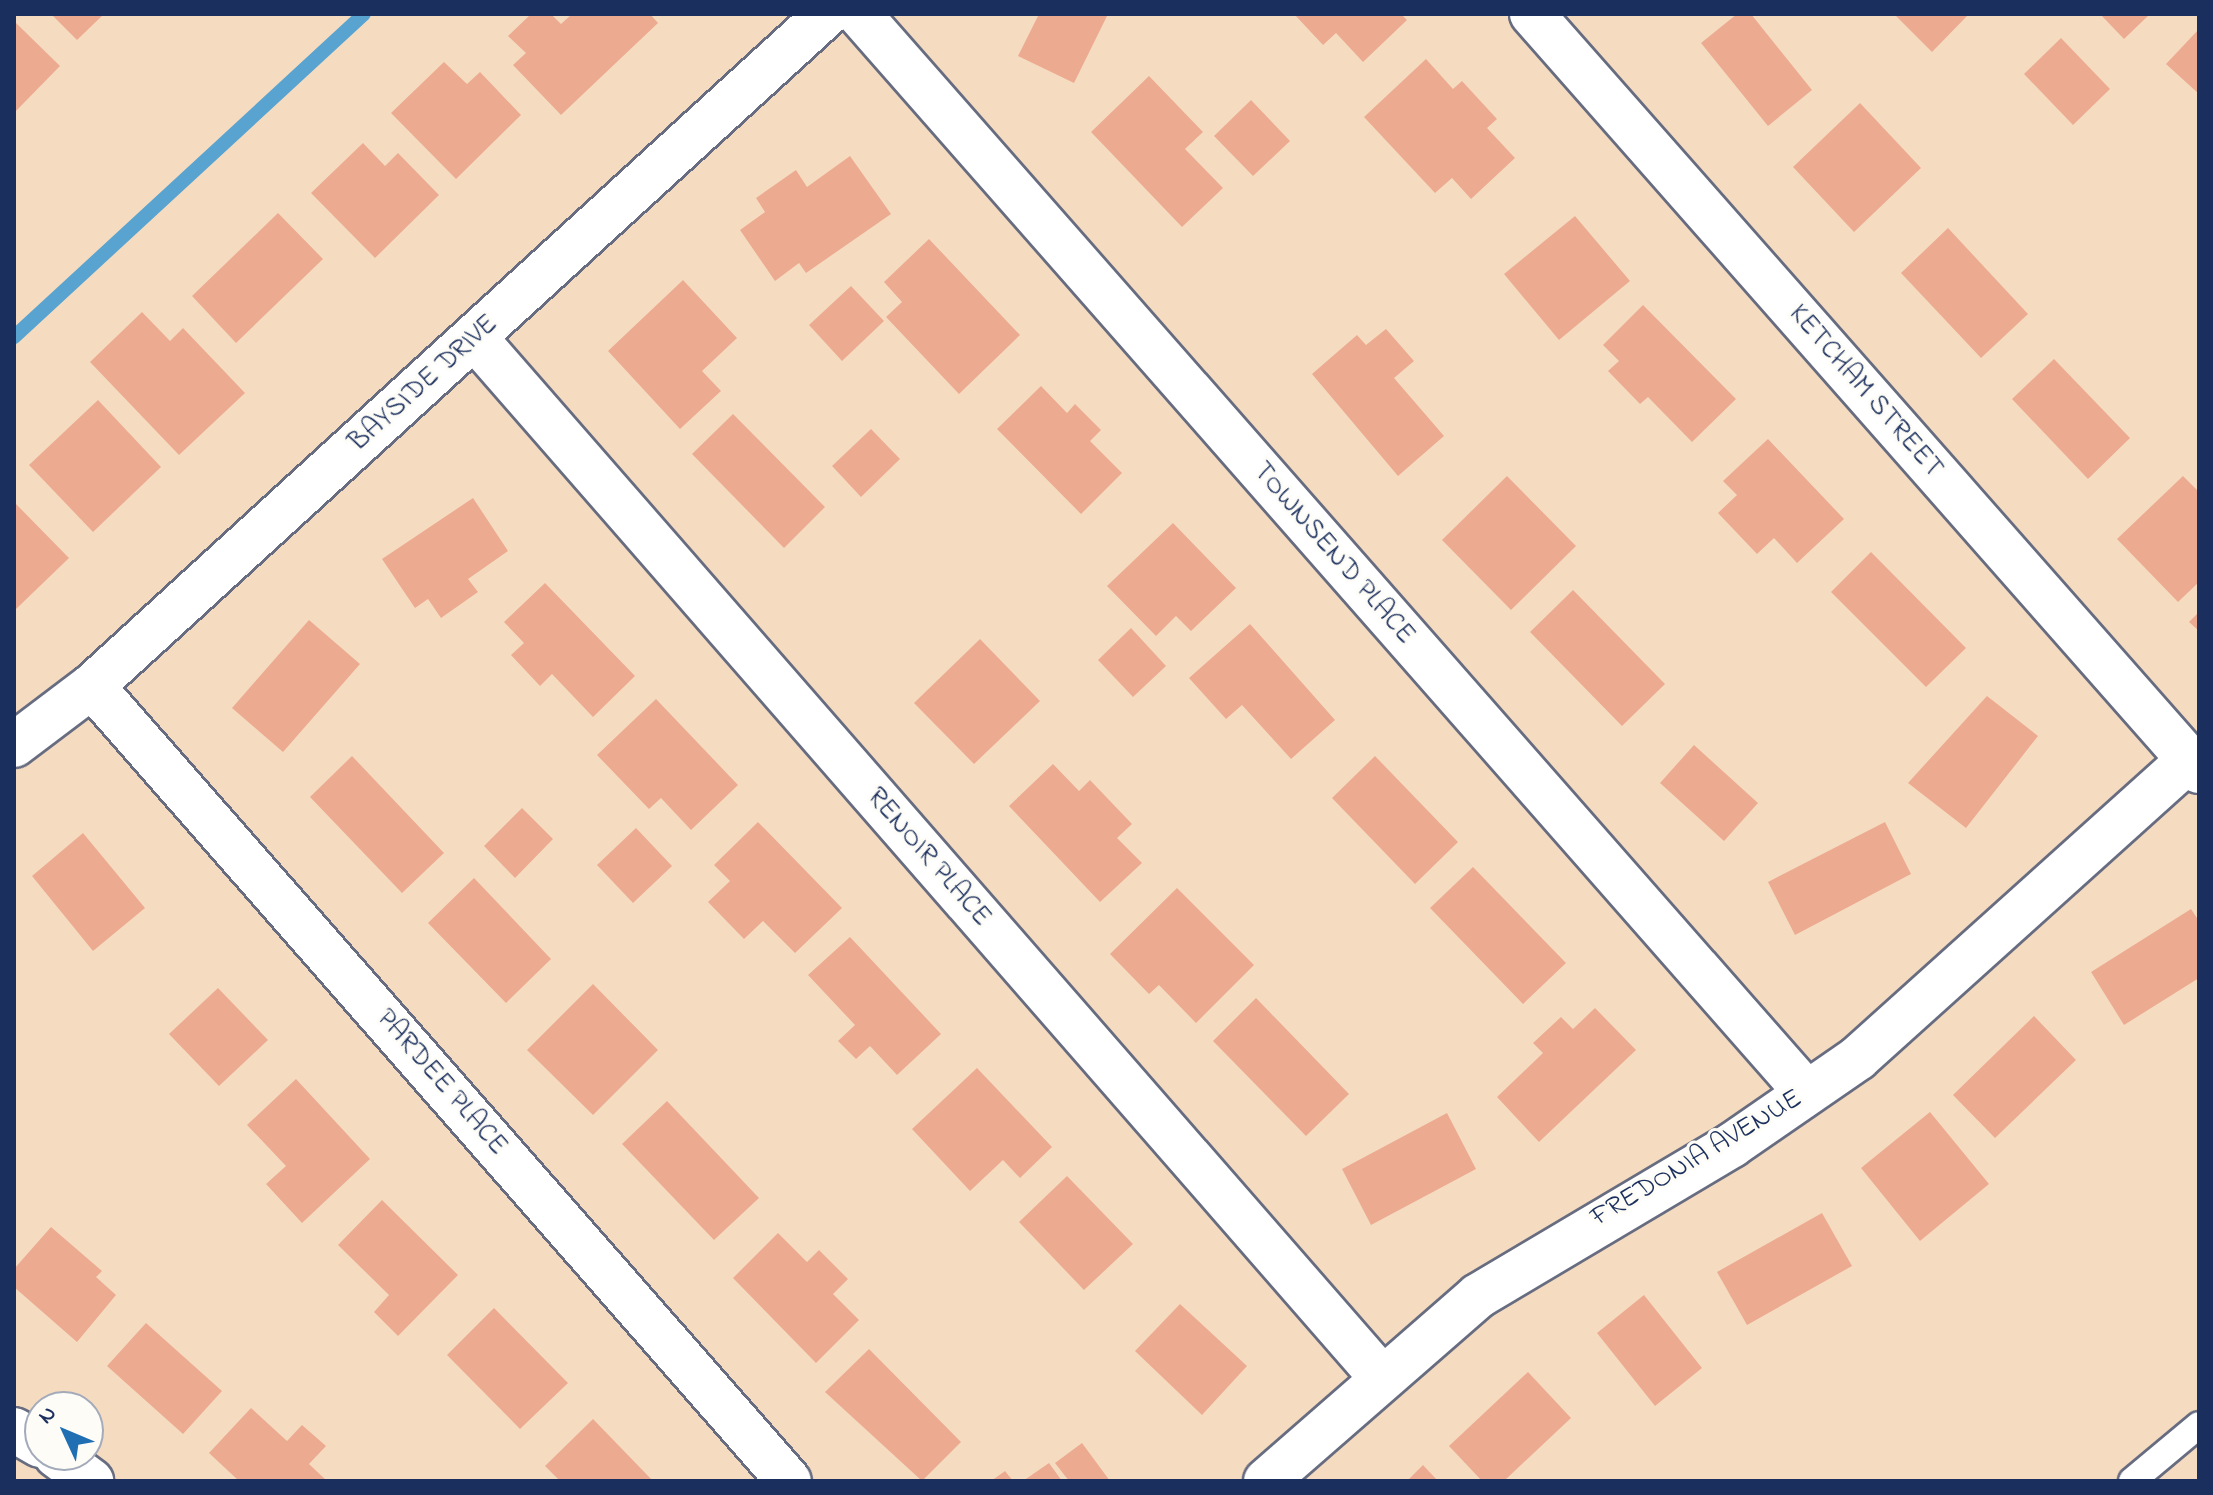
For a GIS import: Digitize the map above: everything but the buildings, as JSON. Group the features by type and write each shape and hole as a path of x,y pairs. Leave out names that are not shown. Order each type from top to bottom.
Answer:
{"street":[{"name":"BAYSIDE DRIVE","path":"14,745 92,686 827,14"},
{"name":"TOWNSEND PLACE","path":"859,14 1807,1093"},
{"name":"KETCHAM STREET","path":"1532,14 2194,765"},
{"name":"RENOIR PLACE","path":"474,337 1382,1378"},
{"name":"PARDEE PLACE","path":"92,686 789,1481"},
{"name":"FREDONIA AVENUE","path":"1266,1481 1478,1296 1552,1245 1732,1145 1858,1058 2194,765"}],"lane":[{"path":"2132,1481 2199,1425"}],"waterway":[{"path":"14,337 364,14"}]}
